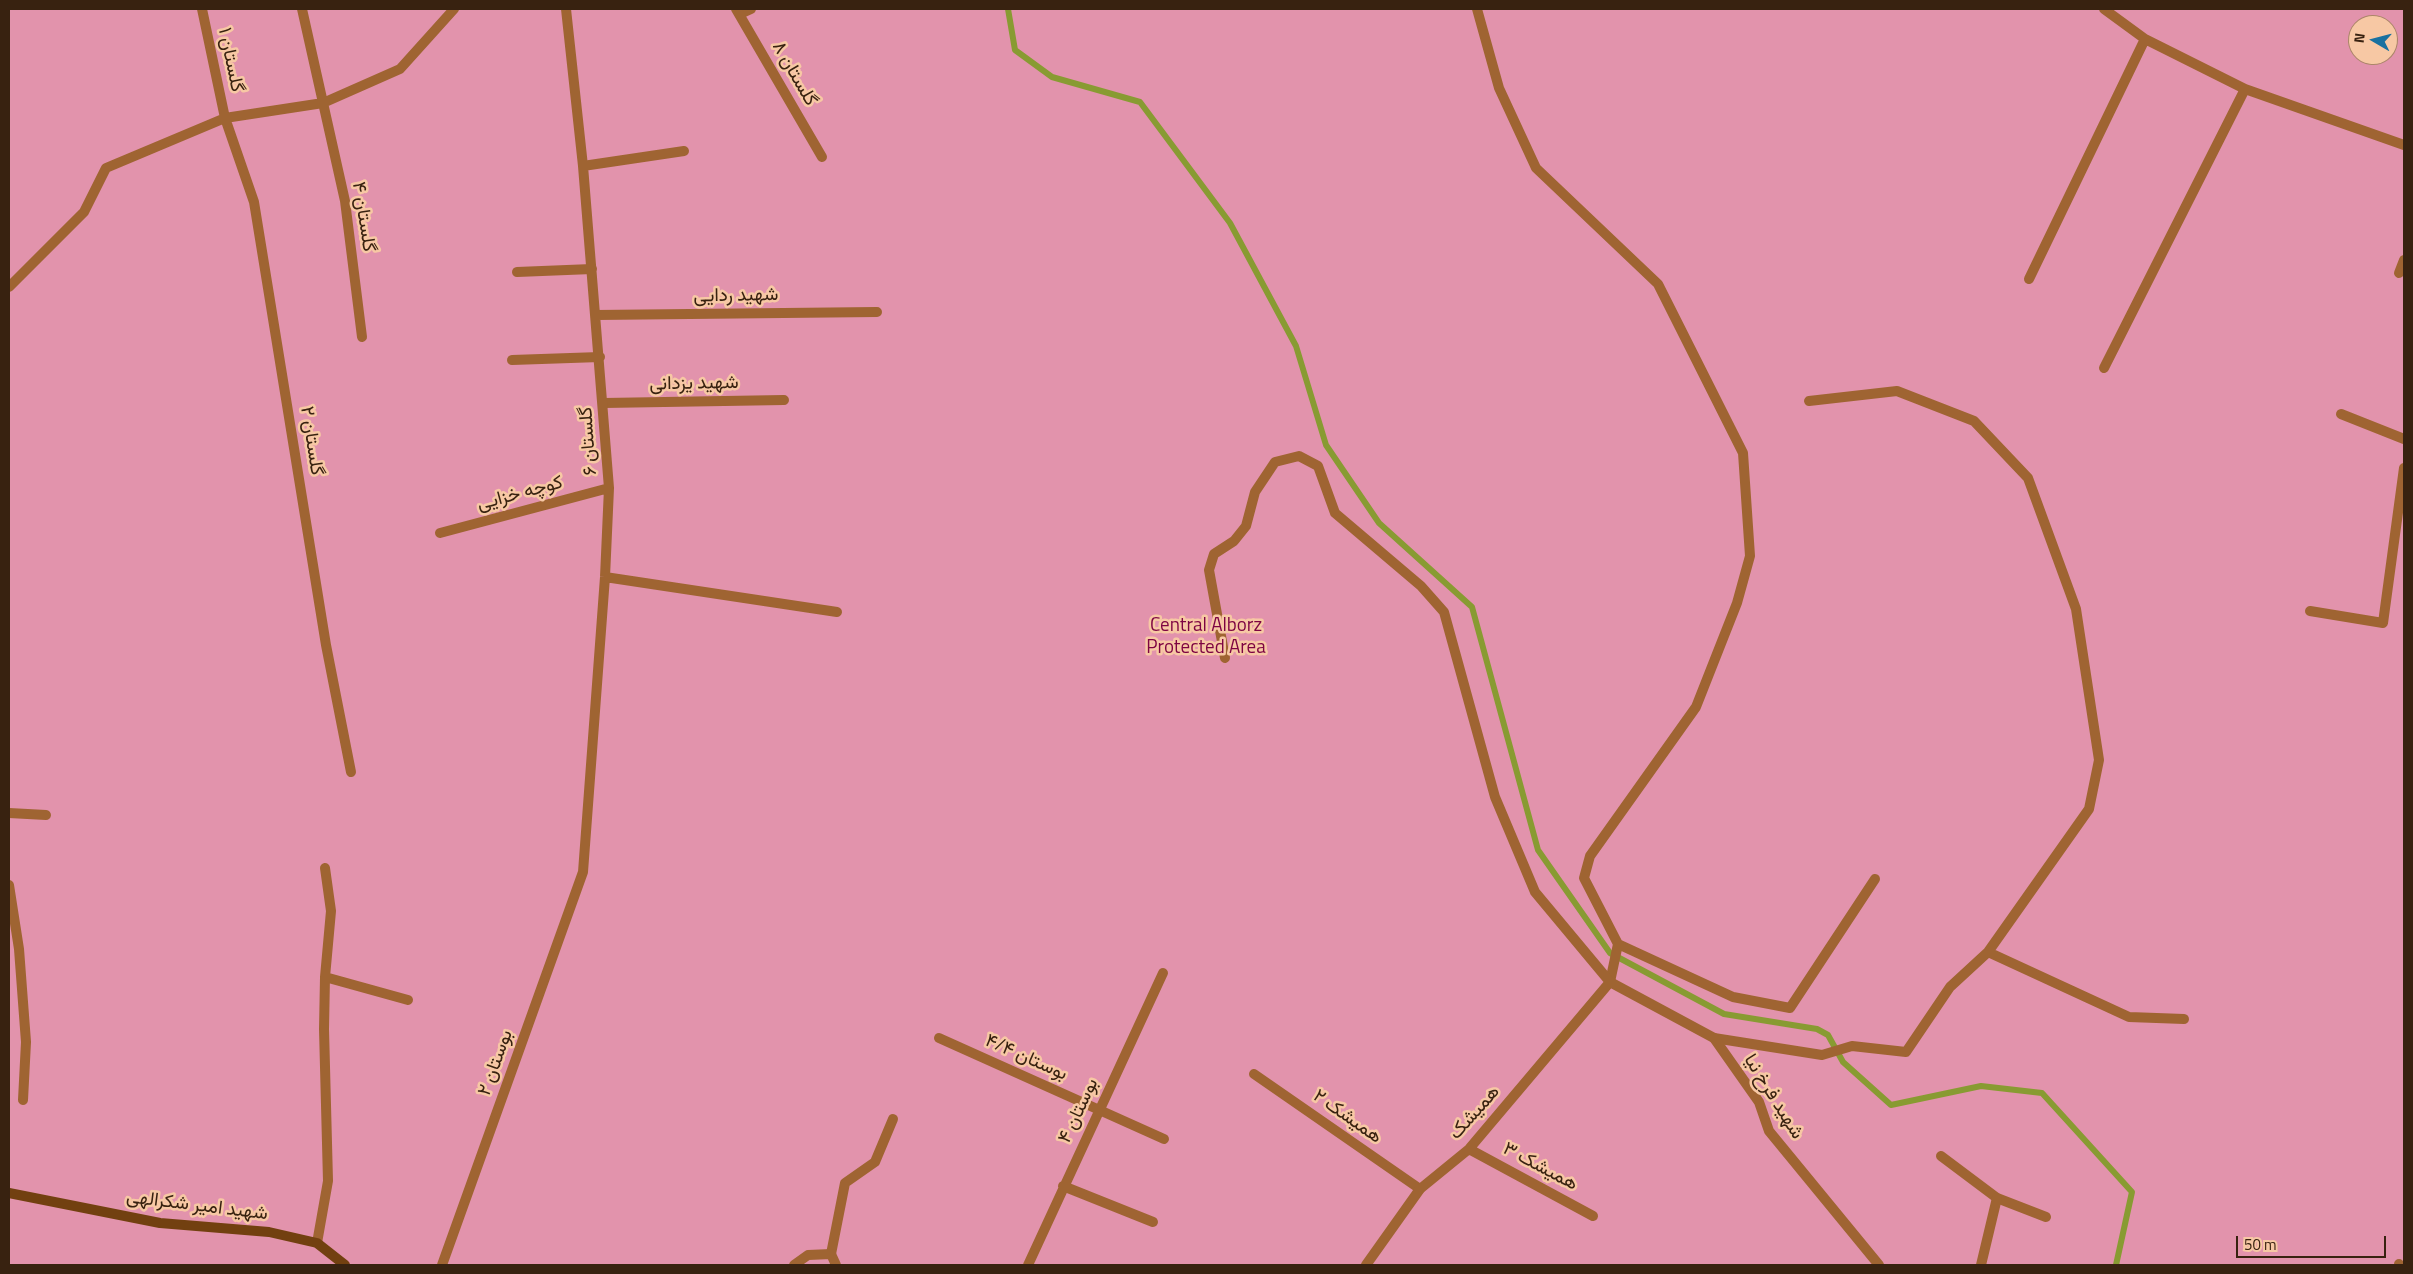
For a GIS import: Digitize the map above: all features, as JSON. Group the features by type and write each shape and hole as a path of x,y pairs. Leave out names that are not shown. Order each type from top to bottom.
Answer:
{"street":[{"name":"گلستان ۱","path":"202,9 225,118"},
{"name":"گلستان ۴","path":"302,9 345,201 362,337"},
{"path":"9,287 84,212 106,168 225,118 323,103 400,69 454,9"},
{"name":"گلستان ۶","path":"566,9 584,166 604,403 609,488 605,577 583,872"},
{"path":"738,11 751,9"},
{"path":"1477,9 1498,88 1536,168 1658,284 1743,453 1750,556 1737,603 1696,707 1590,856 1584,878 1618,944 1734,998 1790,1008 1875,879"},
{"path":"2104,9 2145,39 2245,90 2404,145"},
{"name":"گلستان ۸","path":"738,11 822,157"},
{"path":"2029,280 2145,39"},
{"path":"2104,368 2245,90"},
{"name":"گلستان ۲","path":"225,118 254,202 326,645 351,772"},
{"path":"584,166 684,151"},
{"path":"2399,273 2404,260"},
{"path":"517,272 592,269"},
{"name":"شهید ردایی","path":"596,314 877,312"},
{"path":"512,360 600,358"},
{"path":"1714,1038 1822,1055 1852,1046 1906,1052 1950,987 1988,952 2089,809 2099,760 2076,609 2028,478 1974,421 1897,391 1809,401"},
{"name":"شهید یزدانی","path":"604,403 784,400"},
{"path":"2341,414 2404,439"},
{"path":"1225,658 1209,570 1214,554 1234,541 1246,526 1256,492 1275,462 1299,456 1318,466 1335,513 1420,586 1444,612 1495,797 1535,892 1610,982"},
{"path":"2310,611 2383,623 2404,468"},
{"name":"کوچه خزایی","path":"440,533 609,488"},
{"path":"605,577 837,612"},
{"path":"9,813 46,815"},
{"path":"316,1243 328,1180 326,977 332,910 325,868"},
{"name":"بوستان ۲","path":"442,1265 583,872"},
{"path":"9,885 14,950 26,1042 24,1100"},
{"path":"1610,982 1618,944"},
{"path":"1988,952 2129,1018 2184,1019"},
{"name":"بوستان ۴","path":"1028,1265 1162,972"},
{"path":"326,977 408,1000"},
{"name":"شهید فرخ نیا","path":"1610,982 1714,1038 1759,1102 1769,1131 1879,1265"},
{"name":"همیشک","path":"1366,1265 1420,1188 1469,1149 1610,982"},
{"name":"بوستان ۴/۴","path":"939,1038 1164,1139"},
{"name":"همیشک ۲","path":"1254,1074 1420,1188"},
{"path":"836,1265 831,1254 846,1183 875,1162 893,1119"},
{"name":"همیشک ۳","path":"1469,1149 1593,1216"},
{"path":"1941,1156 1997,1198 2046,1217"},
{"path":"1063,1186 1153,1222"},
{"name":"شهید امیر شکرالهی","path":"9,1194 160,1223 269,1232 316,1243 345,1265"},
{"path":"1981,1265 1997,1198"},
{"path":"794,1265 808,1255 831,1254"}],"green space":[{"name":"Central Alborz Protected Area","path":"9,9 2404,9 2404,1265 9,1265"}],"waterway":[{"path":"1008,9 1015,50 1052,77 1140,102 1230,223 1296,346 1326,445 1379,523 1472,607 1538,850 1610,953 1724,1014 1817,1029 1828,1035 1843,1062 1891,1105 1981,1086 2042,1093 2132,1192 2116,1265"}]}
